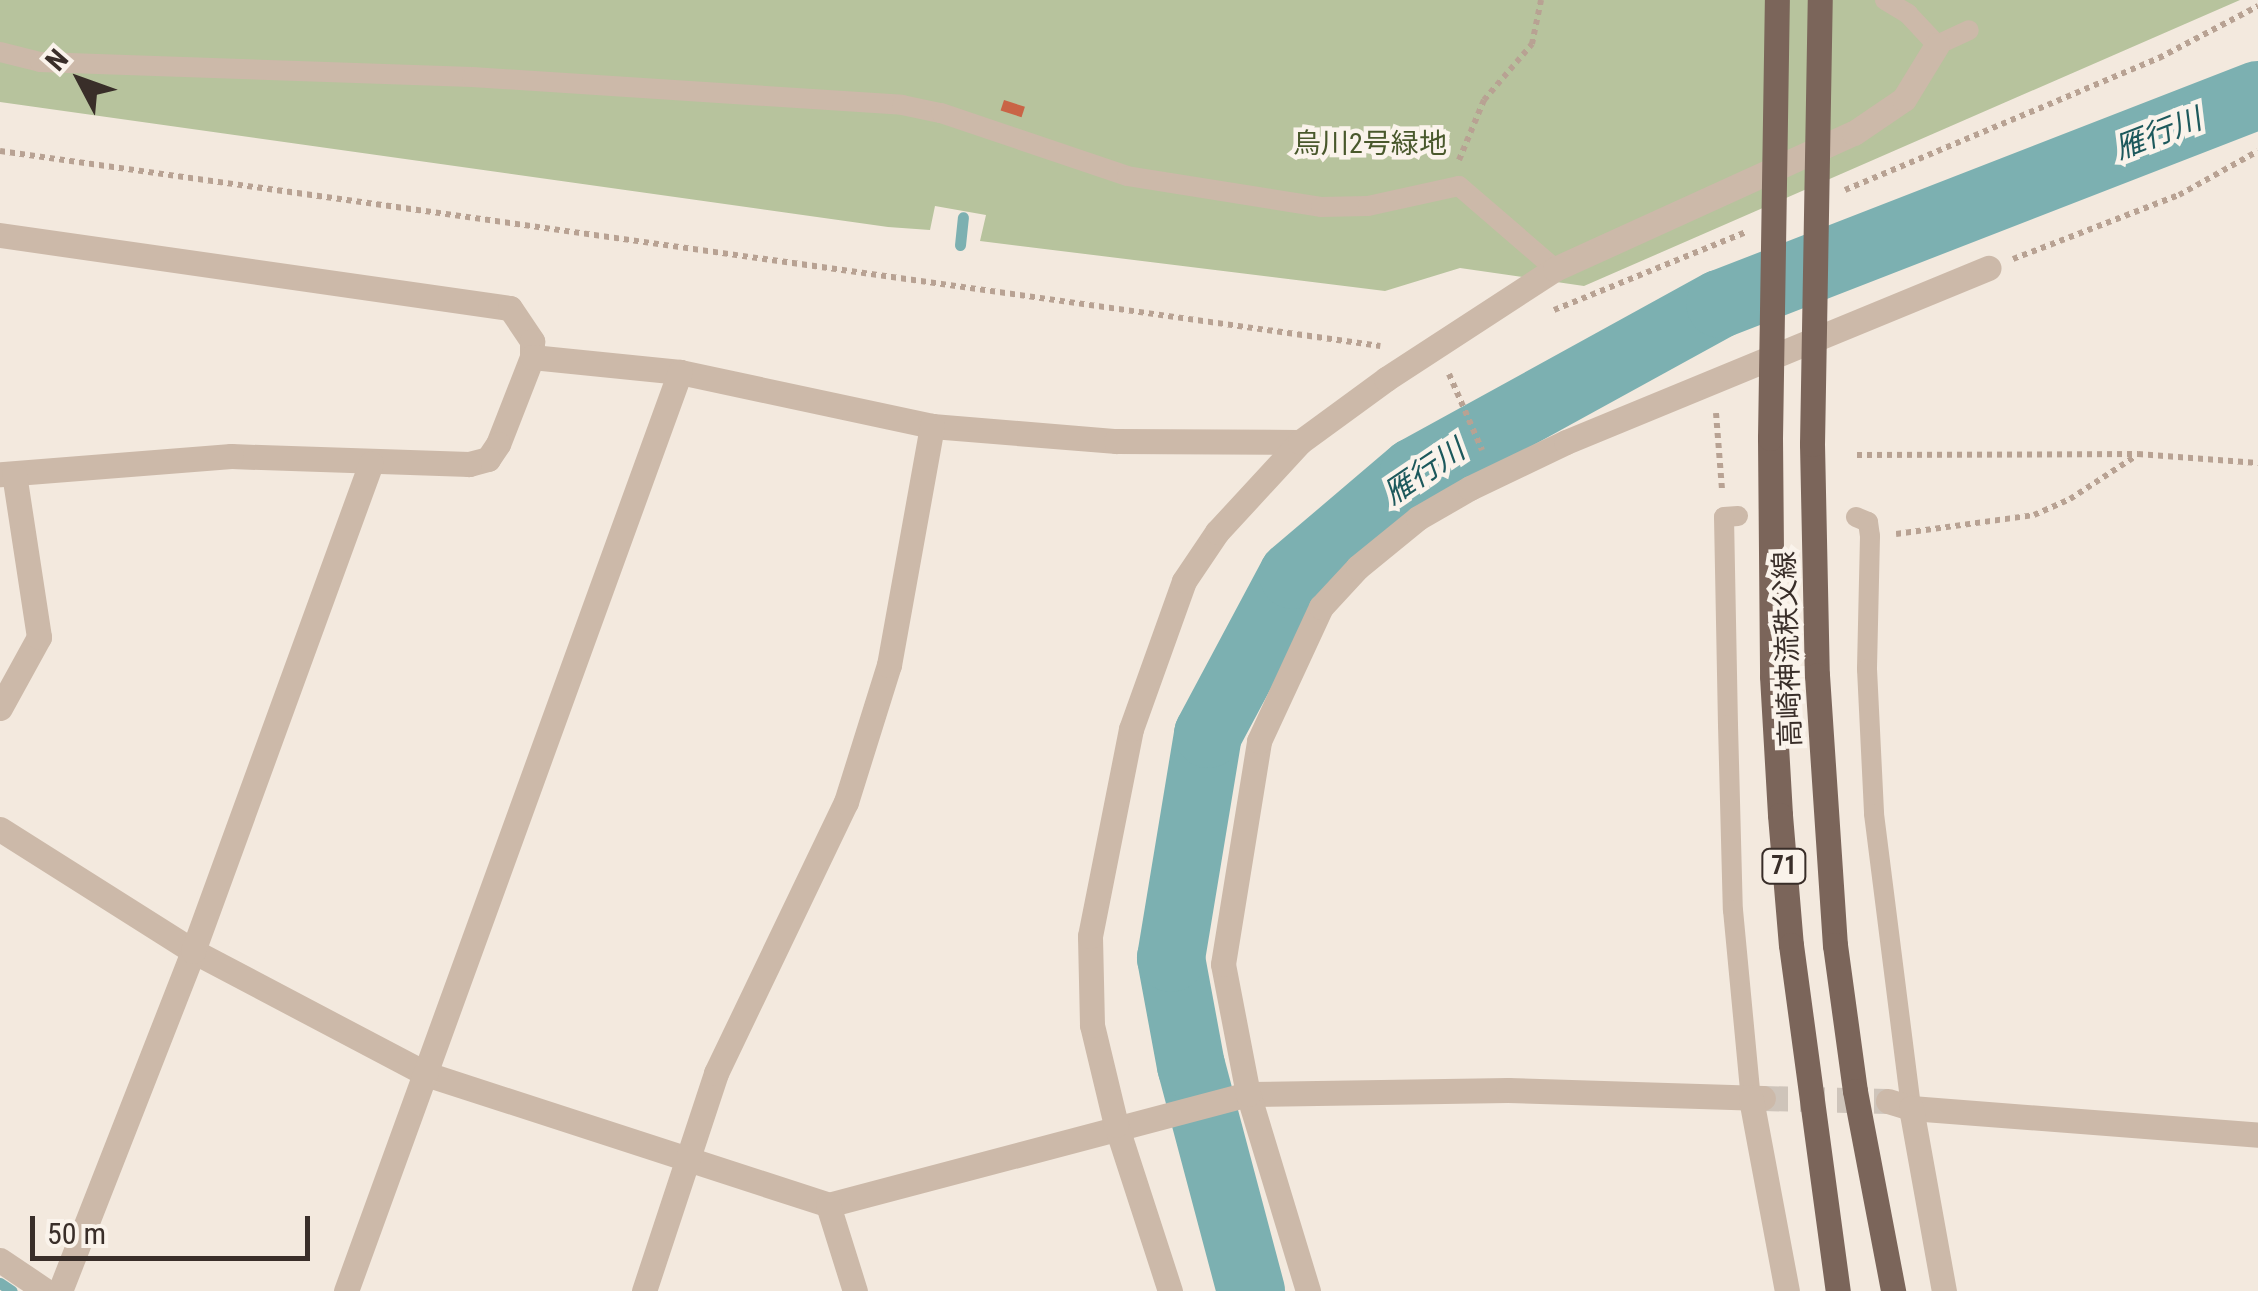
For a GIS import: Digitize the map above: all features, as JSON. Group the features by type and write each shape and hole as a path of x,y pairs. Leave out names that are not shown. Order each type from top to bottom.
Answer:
{"main road":[{"name":"高崎神流秩父線","path":"1777,0 1770,438 1772,676 1794,964 1838,1291"},
{"name":"高崎神流秩父線","path":"1820,0 1812,444 1817,675 1835,945 1855,1091 1893,1291"}],"street":[{"path":"1170,1291 1116,1125 1092,1025 1090,936 1130,730 1184,580 1217,532 1300,442 1436,354 1555,269 1854,132 1904,99 1936,45"},
{"path":"0,235 510,308 532,342 532,357 498,444 488,459 469,464 232,456 7,474 39,638 0,708"},
{"path":"1308,1291 1248,1094 1223,964 1260,742 1321,607 1358,568 1418,518 1491,469 1989,268"},
{"path":"532,357 680,372 932,426 1116,441 1300,442"},
{"path":"346,1291 680,372"},
{"path":"644,1291 716,1073 846,802 890,664 932,426"},
{"path":"60,1291 193,952 371,463"},
{"path":"0,829 193,952 426,1074 828,1205 1116,1125 1248,1094 1508,1090 1757,1099 1788,1291"},
{"path":"1944,1291 1899,1104 2258,1136"},
{"path":"828,1205 855,1291"},
{"path":"0,1260 46,1291"}],"lane":[{"path":"1886,0 1908,14 1936,45 1969,30"},
{"path":"0,52 40,62 472,76 902,105 942,113 1127,176 1320,208 1368,206 1459,186 1555,269"},
{"path":"1731,516 1733,910 1757,1099"},
{"path":"1856,517 1868,522 1870,536 1867,669 1874,814 1899,1104"}],"path":[{"path":"1447,189 1484,100 1532,44 1541,0"},
{"path":"1836,194 2158,58 2258,6"},
{"path":"0,150 1436,354 1491,469"},
{"path":"1989,268 2179,195 2258,150"},
{"path":"1550,312 1764,224"},
{"path":"1714,382 1731,516"},
{"path":"1857,456 2138,454 2258,463"},
{"path":"1870,536 2034,515 2070,499 2138,454"}],"green space":[{"name":"烏川2号緑地","path":"0,0 2240,0 1584,286 1460,268 1385,291 980,241 986,215 935,206 930,230 888,227 0,102"}],"building":[{"path":"1004,100 1025,107 1022,117 1001,110"}],"waterway":[{"name":"雁行川","path":"1251,1291 1191,1066 1171,958 1208,734 1293,575 1414,472 1720,304 2258,95"},
{"path":"960,245 963,217"},
{"path":"0,1283 12,1291"}],"tunnel":[{"path":"1763,1098 1888,1101"}]}
